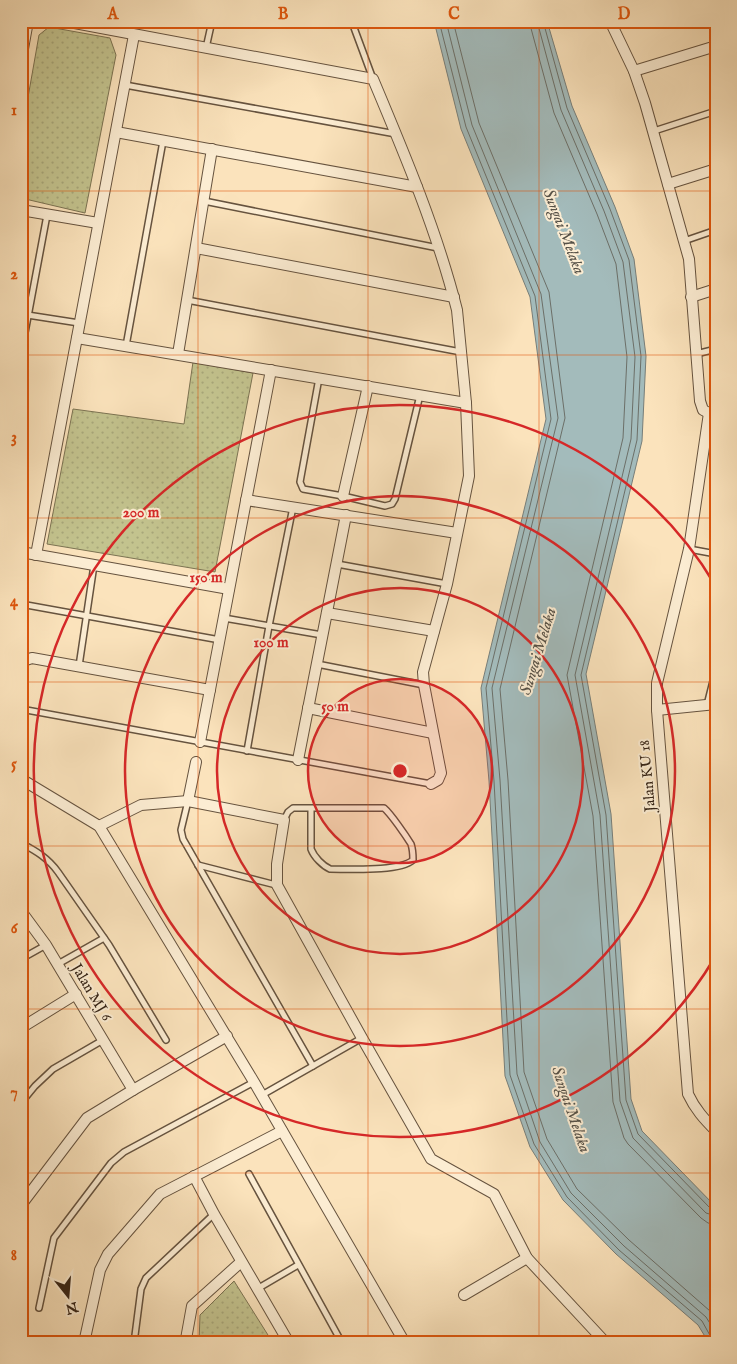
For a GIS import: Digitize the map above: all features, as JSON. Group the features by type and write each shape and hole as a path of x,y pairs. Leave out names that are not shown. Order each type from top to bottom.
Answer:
{"street":[{"path":"21,60 28,21"},
{"path":"64,21 373,79 417,187 439,248 457,310 462,352 469,476 447,584 423,672 441,773 438,780 431,784"},
{"path":"610,21 634,71 654,130 689,259 700,401 703,410 712,412"},
{"path":"36,555 134,35"},
{"path":"634,71 716,46"},
{"path":"116,132 417,187"},
{"path":"178,354 212,149"},
{"path":"668,184 716,170"},
{"path":"21,210 98,223"},
{"path":"196,248 454,297"},
{"path":"691,297 716,289"},
{"path":"77,338 466,402"},
{"path":"200,742 271,370"},
{"path":"344,496 368,386"},
{"name":"Jalan KU 18","path":"712,412 689,549 656,684 688,1094 701,1116 716,1131"},
{"path":"246,500 457,532"},
{"path":"298,760 346,515"},
{"path":"21,552 229,589"},
{"path":"327,613 434,631"},
{"path":"21,666 26,660 32,658 210,690"},
{"path":"657,710 712,704"},
{"path":"308,708 433,733"},
{"path":"188,801 196,762"},
{"path":"21,779 99,826 262,1095 403,1342"},
{"path":"99,826 141,805 188,801 284,820 277,864 277,885 431,1159 494,1194 527,1258 605,1342"},
{"name":"Jalan MJ 6","path":"21,911 58,964 133,1090"},
{"path":"21,1028 76,994"},
{"path":"21,1205 87,1118 227,1036"},
{"path":"84,1343 100,1270 108,1254 160,1194 282,1130"},
{"path":"194,1176 241,1262 289,1343"},
{"path":"464,1295 527,1258"},
{"path":"186,1339 192,1306 241,1262"}],"lane":[{"path":"206,49 212,21"},
{"path":"334,21 353,25 373,79"},
{"path":"124,85 396,134"},
{"path":"654,130 716,112"},
{"path":"126,346 163,140"},
{"path":"204,201 439,248"},
{"path":"21,354 47,214"},
{"path":"684,241 716,230"},
{"path":"187,300 462,352"},
{"path":"21,314 79,323"},
{"path":"696,354 716,348"},
{"path":"319,378 300,482 303,489 385,506 392,504 395,499 420,395"},
{"path":"247,751 269,626 293,507"},
{"path":"689,549 716,554"},
{"path":"336,564 447,584"},
{"path":"79,666 94,565"},
{"path":"21,604 220,640"},
{"path":"224,618 323,635"},
{"path":"317,664 424,685"},
{"path":"712,704 716,670"},
{"path":"21,709 431,784"},
{"path":"188,801 181,830 184,839 313,1066"},
{"path":"284,820 288,812 293,808 311,808 384,808 389,812 410,844 413,860 408,865 396,868 330,869 325,867 313,855 311,849 311,808"},
{"path":"21,843 51,862 104,938 166,1040"},
{"path":"198,865 277,885"},
{"path":"58,964 104,938"},
{"path":"21,959 46,945"},
{"path":"262,1095 362,1038"},
{"path":"21,1103 52,1069 103,1040"},
{"path":"39,1308 54,1238 117,1157 254,1082"},
{"path":"249,1174 342,1343"},
{"path":"134,1343 141,1289 146,1278 214,1214"},
{"path":"257,1289 298,1265"}],"green space":[{"path":"49,27 110,38 116,55 85,213 21,198 21,137 39,35"},
{"path":"193,362 253,373 215,572 47,544 73,409 184,424"},
{"path":"234,1281 273,1343 199,1343 200,1315"}],"water":[{"name":"Sungai Melaka","path":"434,21 547,21 572,106 615,207 634,259 646,356 642,441 586,674 611,814 631,1099 642,1131 716,1207 716,1343 709,1343 698,1325 616,1254 563,1200 530,1147 505,1076 489,781 481,688 546,419 530,297 461,129"}]}
